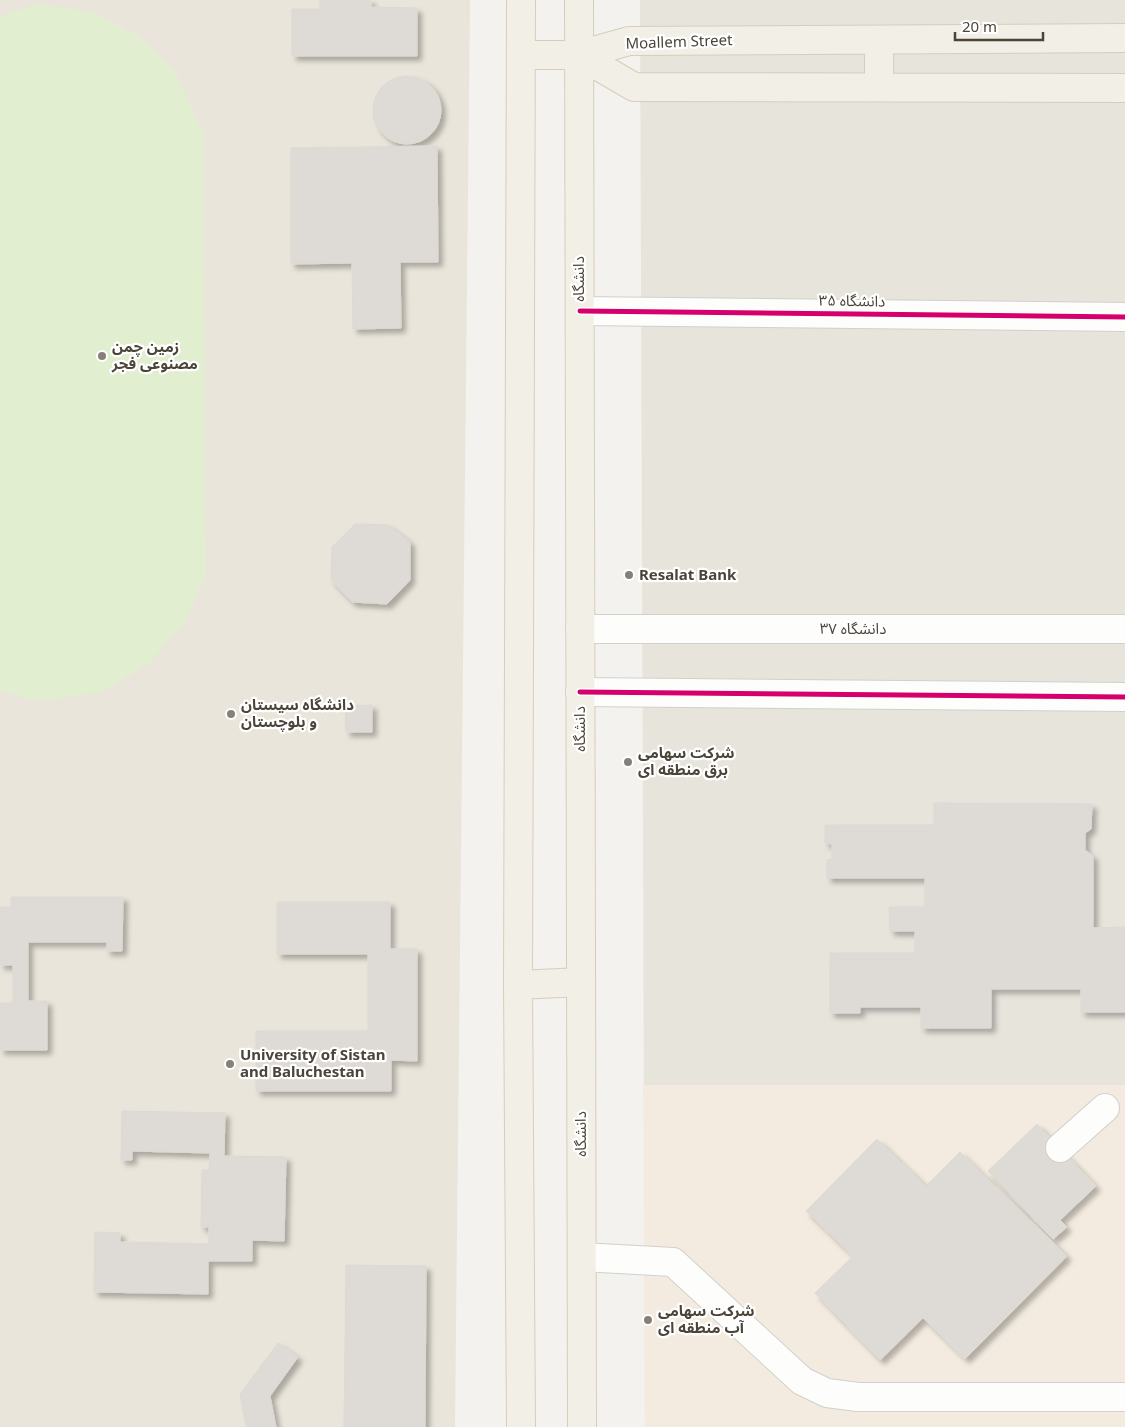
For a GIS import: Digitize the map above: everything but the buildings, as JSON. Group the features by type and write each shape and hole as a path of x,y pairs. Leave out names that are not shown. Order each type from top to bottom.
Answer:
{"main road":[{"path":"521,0 518,985 521,1427"},
{"name":"دانشگاه","path":"579,0 582,1427"},
{"name":"Moallem Street","path":"579,55 629,41 1125,38"},
{"path":"879,40 879,87"},
{"path":"521,55 579,55 634,87 1125,88"},
{"path":"518,985 581,982"}],"street":[{"name":"دانشگاه ۳۵","path":"580,311 1125,317"},
{"name":"دانشگاه ۳۷","path":"580,629 1125,630"},
{"path":"580,692 1125,698"},
{"path":"1060,1148 1104,1108"},
{"path":"582,1261 673,1262 802,1381 827,1393 858,1396 1125,1397"}],"shaded area":[{"name":"University of Sistan and Baluchestan","path":"0,0 470,0 455,1427 0,1427"},
{"path":"640,0 1125,0 1125,1427 645,1427"},
{"path":"643,1085 1125,1085 1125,1427 645,1427"}],"green space":[{"name":"زمین چمن مصنوعی فجر","path":"39,4 92,12 138,36 177,75 204,136 205,576 186,621 149,664 99,693 36,701 0,691 0,16"}],"cycle path":[{"path":"580,311 1125,317"},
{"path":"580,692 1125,697"}],"place":[{"name":"زمین چمن مصنوعی فجر","path":"102,356"},
{"name":"Resalat Bank","path":"629,575"},
{"name":"دانشگاه سیستان و بلوچستان","path":"231,714"},
{"name":"شرکت سهامی برق منطقه ای","path":"628,762"},
{"name":"University of Sistan and Baluchestan","path":"230,1064"},
{"name":"شرکت سهامی آب منطقه ای","path":"648,1320"}]}
